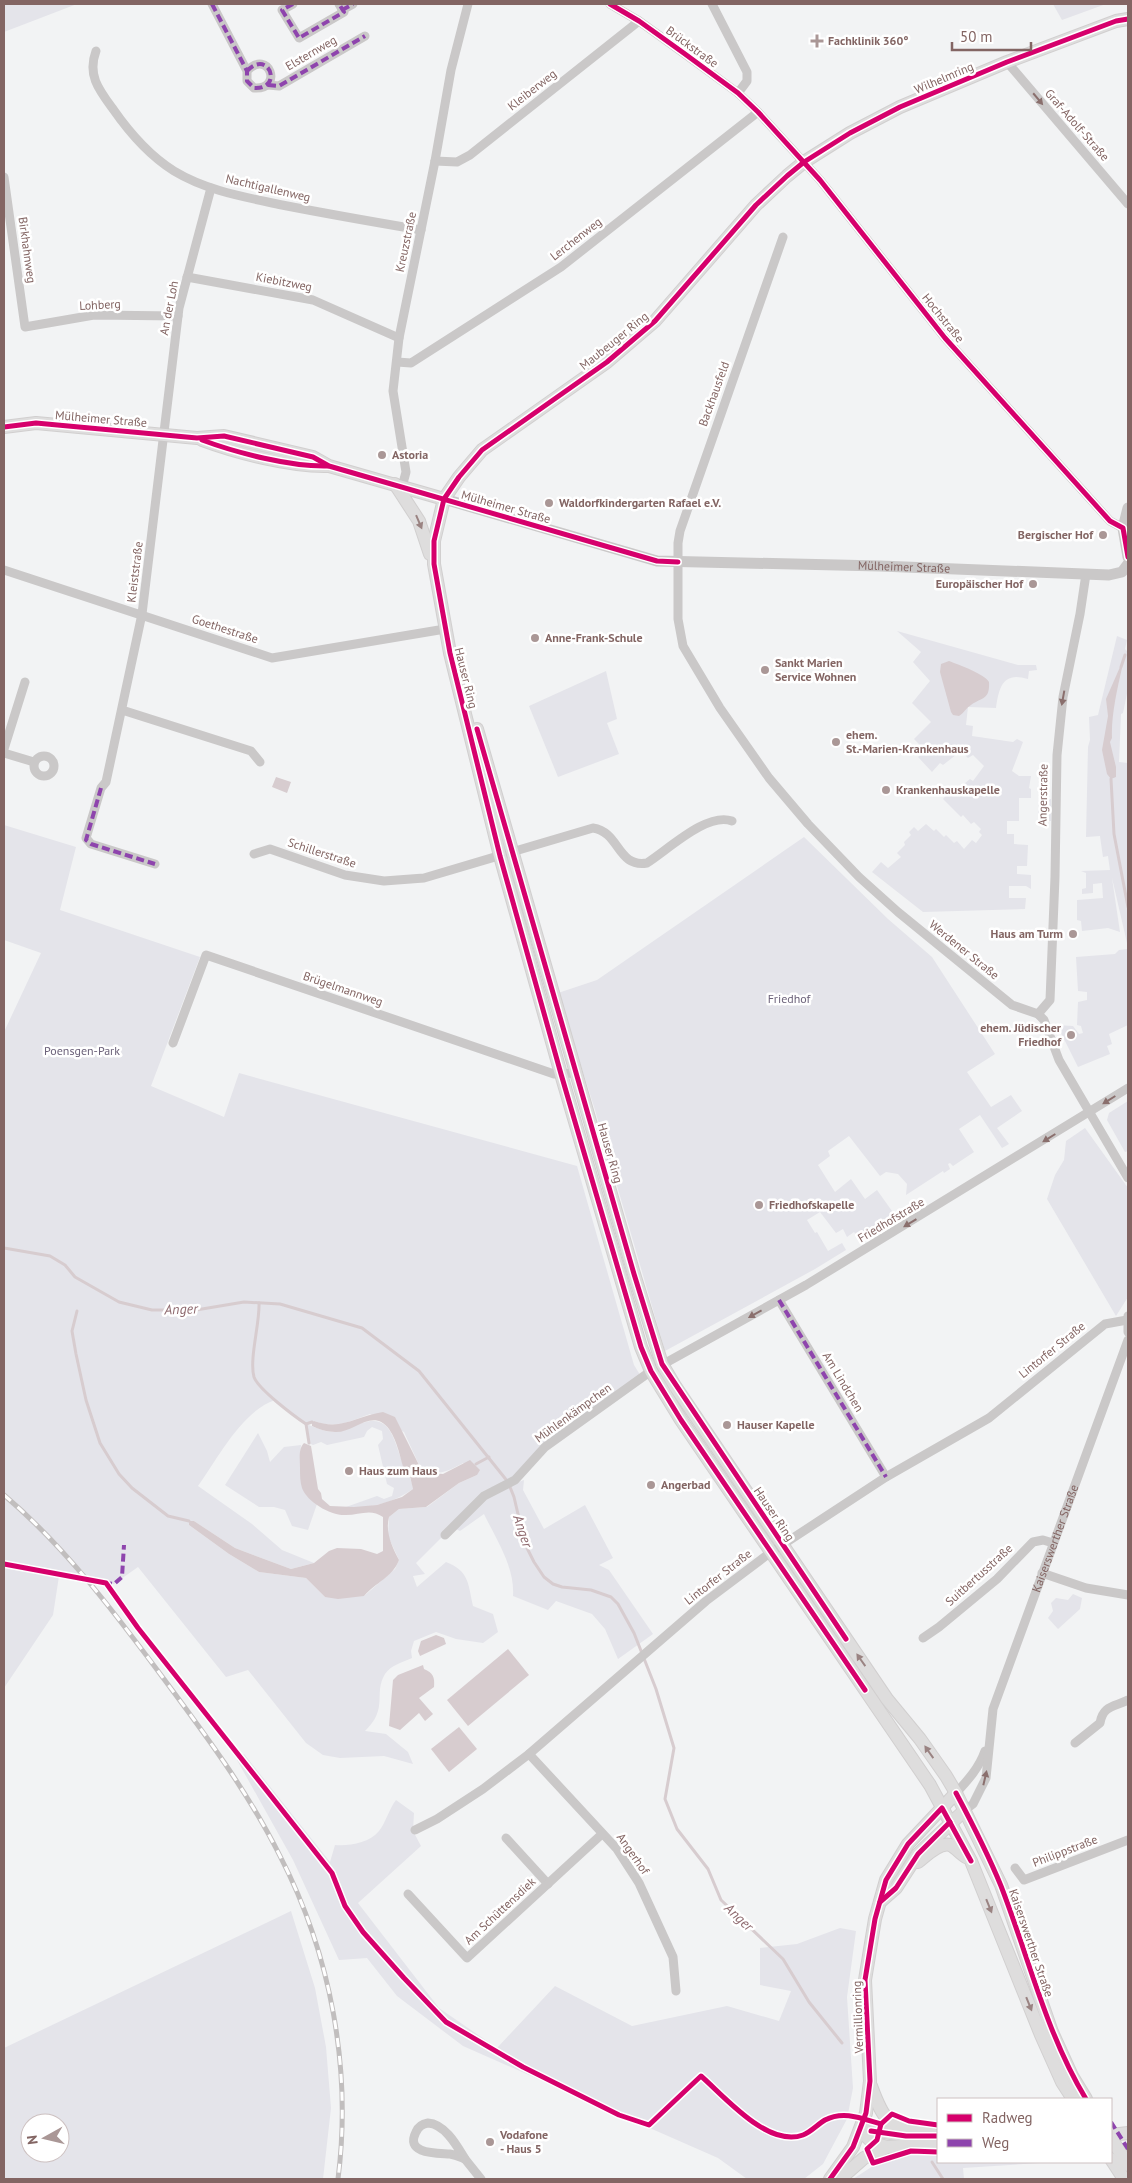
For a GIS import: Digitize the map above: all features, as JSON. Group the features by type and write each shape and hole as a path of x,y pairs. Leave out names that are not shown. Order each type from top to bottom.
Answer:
{"main road":[{"name":"Wilhelmring","path":"804,162 850,132 900,107 1007,62 1116,21 1128,19"},
{"name":"Maubeuger Ring","path":"444,499 459,477 482,450 607,362 655,321 756,205 804,162"},
{"name":"Mülheimer Straße","path":"4,427 36,423 197,438 222,447 253,454 310,466 329,466 444,499"},
{"name":"Hauser Ring","path":"398,486 419,521 434,564"},
{"name":"Hauser Ring","path":"444,499 434,541 434,564 445,629 506,853 561,1074 641,1347 782,1545 888,1699 920,1739 956,1793"},
{"name":"Hauser Ring","path":"506,853 576,1072 634,1274 656,1367 681,1420 930,1785 942,1808"},
{"name":"Vermillionring","path":"830,2179 853,2147 866,2113 870,2081 866,1980 875,1919 886,1880 898,1858 956,1793"},
{"name":"Kaiserswerther Straße","path":"956,1793 1001,1886 1052,2032 1072,2076 1085,2098"},
{"name":"Kaiserswerther Straße","path":"942,1808 971,1861 1041,2035 1062,2082 1072,2098"},
{"path":"880,1902 896,1888 918,1854 965,1810"},
{"path":"906,1871 940,1846 950,1845 971,1861"},
{"path":"870,2081 880,2109 891,2124 937,2138"},
{"path":"860,2131 879,2131 906,2136 937,2138"},
{"path":"860,2131 873,2143 887,2147"},
{"path":"1112,2137 1128,2133"},
{"path":"840,2179 864,2158 887,2147 937,2138"},
{"path":"1112,2139 1128,2165"},
{"path":"1112,2161 1124,2179"}],"street":[{"name":"Elsternweg","path":"212,4 247,71 247,81 254,88 262,89 268,84 271,73 268,67 261,64 253,64 247,71"},
{"name":"Elsternweg","path":"293,4 282,10 298,38 344,12 340,7 353,4"},
{"name":"Kreuzstraße","path":"398,486 406,472 393,391 399,338 435,161 450,70 468,4"},
{"name":"Brückstraße","path":"610,4 639,21 738,93 758,112"},
{"path":"712,4 747,72 747,81 738,93"},
{"name":"Kleiberweg","path":"435,161 457,162 470,155 639,21"},
{"name":"Elsternweg","path":"268,84 279,86 365,36"},
{"name":"Nachtigallenweg","path":"96,51 92,61 92,69 96,81 125,126 135,138 174,170 211,188 241,197 421,230"},
{"name":"Graf-Adolf-Straße","path":"1007,62 1128,204"},
{"name":"Hochstraße","path":"758,112 804,162 945,338 1110,521 1123,528"},
{"name":"Lerchenweg","path":"397,362 411,363 561,267 758,112"},
{"name":"Birkhahnweg","path":"4,177 25,327"},
{"name":"An der Loh","path":"164,435 178,316 211,188"},
{"name":"Backhausfeld","path":"678,562 678,543 683,517 783,236"},
{"name":"Kiebitzweg","path":"187,277 313,300 399,338"},
{"name":"Lohberg","path":"25,327 94,315 178,316"},
{"name":"Kleiststraße","path":"154,864 91,844 86,838 102,788 106,782 142,614 164,435"},
{"name":"Mülheimer Straße","path":"444,499 656,561 880,566 1100,575 1120,573 1128,564"},
{"path":"1128,508 1123,528 1128,557"},
{"name":"Werdener Straße","path":"678,562 680,639 688,656 720,708 755,751 769,778 808,824 859,877 898,912 1012,1005 1038,1014"},
{"name":"Goethestraße","path":"4,570 272,658 445,629"},
{"name":"Angerstraße","path":"1038,1014 1050,1000 1055,877 1056,772 1061,709 1086,574"},
{"path":"24,682 4,751 34,762"},
{"path":"720,708 734,713"},
{"path":"122,710 251,751 260,762"},
{"name":"Schillerstraße","path":"254,854 270,849 345,875 384,881 424,878 593,828 608,834 627,860 637,864 647,863 708,822 725,819 732,821"},
{"name":"Brügelmannweg","path":"173,1043 206,955 554,1074 561,1074"},
{"path":"1038,1014 1047,1025 1059,1060 1128,1178"},
{"path":"561,1074 576,1072"},
{"name":"Friedhofstraße","path":"656,1367 779,1300 962,1192 1128,1088"},
{"name":"Am Lindchen","path":"779,1300 886,1477"},
{"path":"1128,1318 1128,1332"},
{"name":"Lintorfer Straße","path":"415,1830 437,1819 529,1754 706,1601 771,1552 886,1477 989,1418 1105,1324 1128,1318"},
{"name":"Kaiserswerther Straße","path":"965,1810 973,1804 986,1778 993,1709 1128,1340"},
{"name":"Mühlenkämpchen","path":"445,1535 484,1496 515,1480 545,1447 656,1367"},
{"name":"Suitbertusstraße","path":"923,1638 997,1579 1033,1542 1043,1540 1053,1543"},
{"path":"1042,1573 1086,1588 1128,1595"},
{"path":"1075,1743 1100,1723 1102,1713 1108,1708 1128,1700"},
{"name":"Kaiserswerther Straße","path":"956,1793 980,1764 989,1739"},
{"name":"Angerhof","path":"529,1754 618,1849 639,1883 673,1957 676,1991"},
{"name":"Am Schüttensdiek","path":"408,1894 467,1958 602,1834"},
{"name":"Am Schüttensdiek","path":"506,1838 548,1884"},
{"name":"Philippstraße","path":"1015,1868 1024,1880 1128,1840"},
{"path":"465,2159 456,2155 422,2152 416,2145 414,2135 416,2131 423,2124 437,2126 450,2138 481,2179"}],"green space":[{"path":"4,4 77,4 4,32"},
{"path":"1053,4 1106,4 1062,20"},
{"path":"897,631 1018,665 1036,665 1037,670 1029,671 1028,679 1013,677 1004,683 999,693 996,708 968,707 966,725 973,726 972,736 1013,742 1017,739 1023,742 1012,771 1019,776 1031,776 1029,788 1031,789 1031,798 1019,798 1019,821 1007,821 1007,834 1014,834 1014,844 1028,845 1027,866 1017,866 1017,874 1031,875 1031,889 1026,886 1009,886 1009,898 1026,898 1025,909 923,912 872,872 881,862 888,868 901,857 897,853 905,845 904,842 911,835 909,832 914,827 918,831 926,824 934,831 936,829 944,837 946,835 954,843 957,841 964,849 972,840 976,843 982,835 979,832 981,829 974,822 971,824 963,815 961,817 943,799 950,791 953,793 970,779 973,781 984,766 973,755 968,758 961,751 943,765 940,763 932,772 918,757 925,750 914,739 931,722 912,703 930,681 913,662 921,652"},
{"path":"1117,636 1127,640 1125,649 1128,652 1128,689 1123,713 1121,714 1119,762 1128,763 1127,943 1112,878 1120,932 1108,928 1082,931 1081,921 1077,920 1077,900 1103,898 1102,883 1093,884 1093,893 1082,894 1082,889 1086,888 1086,873 1081,871 1110,870 1108,856 1103,857 1100,836 1086,837 1088,747 1090,740 1089,717 1098,715"},
{"path":"606,671 617,719 607,723 619,754 558,777 529,706"},
{"path":"1039,799 1051,799 1051,821 1038,821"},
{"name":"Poensgen-Park","path":"4,825 76,847 60,910 200,957 151,1086 224,1117 239,1073 577,1166 634,1365 642,1378 545,1447 510,1485 524,1480 523,1490 544,1529 585,1505 613,1558 599,1565 609,1570 653,1634 618,1659 605,1629 592,1614 556,1601 548,1610 513,1596 513,1585 508,1564 484,1514 460,1531 452,1527 416,1563 425,1574 413,1576 417,1587 446,1562 459,1569 466,1579 473,1606 493,1614 498,1632 483,1643 456,1639 436,1632 414,1641 411,1651 412,1658 394,1666 385,1674 380,1688 377,1715 365,1731 386,1734 408,1752 413,1764 384,1756 340,1758 323,1755 306,1743 248,1670 226,1677 138,1567 114,1584 59,1576 53,1615 4,1688 4,1032 41,953 4,940","holes":["275,1400 305,1424 309,1443 313,1445 321,1442 327,1445 364,1437 372,1427 382,1431 383,1439 378,1445 387,1484 394,1488 392,1496 384,1499 377,1496 346,1507 364,1507 381,1504 413,1489 390,1431 385,1425 372,1421 336,1432 325,1431 306,1424 314,1421 342,1424 370,1414 404,1432 421,1469 438,1473 448,1471 463,1463 477,1475 459,1483 427,1507 399,1509 389,1517 388,1536 399,1560 395,1569 364,1596 325,1597 306,1578 259,1572 229,1554 189,1525 194,1521 235,1548 291,1569 314,1563 282,1550 252,1524 198,1486 222,1449 241,1425 263,1406"]},
{"name":"Friedhof","path":"804,837 888,919 932,957 995,1054 967,1072 991,1107 1011,1095 1022,1111 997,1128 1009,1144 1002,1148 980,1115 959,1129 974,1152 953,1166 950,1163 948,1164 950,1169 944,1173 943,1171 906,1195 907,1184 898,1174 886,1172 880,1176 849,1136 828,1151 830,1156 818,1165 835,1192 851,1179 865,1199 877,1190 897,1218 860,1240 854,1232 847,1237 843,1229 836,1233 820,1212 807,1220 815,1233 817,1232 828,1251 842,1243 846,1250 665,1351 595,1110 558,993 597,980"},
{"path":"1128,949 1128,1025 1109,1034 1112,1044 1107,1046 1110,1054 1078,1067 1057,1025 1073,1026 1079,1034 1083,1033 1081,1026 1077,1025 1078,1002 1087,1000 1087,992 1078,991 1076,957 1115,954 1119,950"},
{"path":"1128,1101 1128,1151 1125,1152 1107,1120 1109,1113"},
{"path":"1085,1128 1128,1188 1128,1297 1116,1316 1047,1199 1055,1175 1064,1160 1066,1141"},
{"path":"258,1433 270,1462 284,1447 301,1445 300,1456 306,1495 317,1504 308,1530 292,1526 285,1510 274,1507 259,1507 225,1485"},
{"path":"1073,1594 1082,1598 1080,1609 1058,1629 1048,1618 1053,1611 1051,1603 1056,1598 1068,1600"},
{"path":"244,1754 330,1862 335,1845 359,1843 375,1835 396,1800 414,1813 413,1831 421,1846 358,1903 439,2008 497,2048 555,1986 632,2026 727,2006 779,2021 791,1991 760,1985 760,1948 797,1944 840,1928 856,1931 847,1997 853,2088 847,2119 823,2164 804,2179 747,2179 718,2158 463,2046 397,1996 367,1958 339,1960 293,1860 237,1760"},
{"path":"291,1911 315,1988 326,2047 331,2108 323,2179 4,2179 4,2048"},
{"path":"908,2154 937,2155 937,2163 1040,2163 963,2168 964,2179 853,2179 876,2164"}],"shaded area":[{"path":"949,661 977,673 989,682 987,695 969,706 959,716 953,715 951,712 940,672 941,664"},
{"path":"1120,667 1122,668 1110,742 1116,767 1116,777 1111,779 1107,774 1102,750 1108,716 1106,699"},
{"path":"276,777 291,782 287,793 272,787"},
{"path":"383,1412 395,1417 421,1469 430,1473 443,1474 470,1460 480,1470 477,1475 459,1483 426,1507 399,1509 389,1517 389,1534 399,1560 388,1576 364,1596 338,1599 325,1597 306,1578 259,1572 229,1554 189,1525 189,1521 194,1521 235,1548 291,1569 314,1563 329,1551 337,1548 361,1549 377,1554 383,1551 383,1517 369,1512 340,1515 327,1511 309,1498 302,1488 300,1478 300,1451 304,1443 311,1446 318,1489 322,1499 330,1506 354,1507 377,1505 402,1497 413,1489 410,1476 405,1473 397,1445 389,1429 383,1423 376,1420 370,1421 335,1432 312,1426 314,1421 324,1424 341,1424"},
{"path":"436,1635 444,1638 446,1644 420,1656 418,1651 421,1641"},
{"path":"508,1649 529,1675 468,1726 447,1700"},
{"path":"423,1665 424,1669 433,1676 434,1687 419,1698 433,1714 425,1721 419,1713 400,1730 389,1726 393,1680 398,1675"},
{"path":"459,1727 477,1749 449,1772 431,1749"}],"waterway":[{"path":"1121,667 1125,655"},
{"path":"1111,779 1114,834 1128,907"},
{"name":"Anger","path":"4,1248 50,1256 65,1265 75,1277 119,1302 152,1310 196,1310 244,1302 280,1304 362,1328 419,1371 508,1482 514,1497 525,1544 544,1577 553,1584 562,1587 591,1590 611,1597 618,1604 634,1633 656,1689 674,1748 665,1799 677,1829 708,1869 721,1900 783,1959 809,2002 842,2043"},
{"path":"259,1303 253,1361 254,1377 269,1395 306,1424 309,1443"},
{"path":"77,1311 72,1331 76,1354 86,1400 100,1443 119,1474 132,1488 168,1516 189,1521"},
{"path":"306,1424 312,1422"},
{"path":"476,1464 489,1457"},
{"name":"Anger","path":"932,2162 943,2179"}],"railway":[{"path":"4,1495 67,1556 123,1624 223,1761 253,1808 280,1856 298,1894 313,1933 333,2013 342,2096 342,2138 338,2179"}],"marked path":[{"path":"212,4 247,71 247,81 254,88 263,87 269,83 270,72 262,64 255,65 247,71"},
{"path":"293,4 282,10 299,38 344,12 339,4"},
{"path":"342,10 353,4"},
{"path":"268,85 279,86 365,36"},
{"path":"101,788 86,840 91,844 155,864"},
{"path":"779,1300 886,1477"},
{"path":"104,1583 114,1584 122,1577 124,1545"},
{"path":"1112,2124 1128,2149"}],"cycle path":[{"path":"610,4 639,21 685,54 738,93 758,112 820,180 945,338 1110,521 1123,528 1128,557"},
{"path":"865,1690 681,1420 651,1371 641,1347 561,1074 500,856 450,653 434,564 434,541 444,499 459,477 482,450 607,362 655,321 756,205 804,162 850,133 900,107 1007,62 1116,21 1128,19"},
{"path":"4,427 36,423 197,438 224,436 313,457 329,466 657,561 678,562"},
{"path":"202,440 231,450 281,462 328,466"},
{"path":"477,729 634,1274 662,1364 846,1639"},
{"path":"4,1564 106,1583 138,1628 332,1873 345,1906 363,1932 446,2022 523,2067 619,2115 649,2125 701,2076 748,2118 762,2128 776,2134 790,2137 803,2135 825,2120 839,2116 853,2116 881,2124"},
{"path":"956,1793 996,1874 1049,2022 1072,2074 1085,2098"},
{"path":"830,2179 853,2147 866,2113 870,2081 865,1980 875,1919 886,1880 908,1844 942,1808 971,1861"},
{"path":"880,1902 896,1888 918,1854 950,1822"},
{"path":"937,2125 909,2121 892,2114 881,2124 877,2140 867,2149 873,2163 911,2151 937,2152"},
{"path":"871,2131 906,2136 937,2136"}],"place":[{"name":"Fachklinik 360°","path":"817,41"},
{"name":"Astoria","path":"382,455"},
{"name":"Waldorfkindergarten Rafael e.V.","path":"549,503"},
{"name":"Bergischer Hof","path":"1103,535"},
{"name":"Europäischer Hof","path":"1033,584"},
{"name":"Anne-Frank-Schule","path":"535,638"},
{"name":"Sankt Marien Service Wohnen","path":"765,670"},
{"name":"ehem. St.-Marien-Krankenhaus","path":"836,742"},
{"name":"Krankenhauskapelle","path":"886,790"},
{"name":"Haus am Turm","path":"1073,934"},
{"name":"ehem. Jüdischer Friedhof","path":"1071,1035"},
{"name":"Friedhofskapelle","path":"759,1205"},
{"name":"Hauser Kapelle","path":"727,1425"},
{"name":"Haus zum Haus","path":"349,1471"},
{"name":"Angerbad","path":"651,1485"},
{"name":"Vodafone - Haus 5","path":"490,2142"}]}
